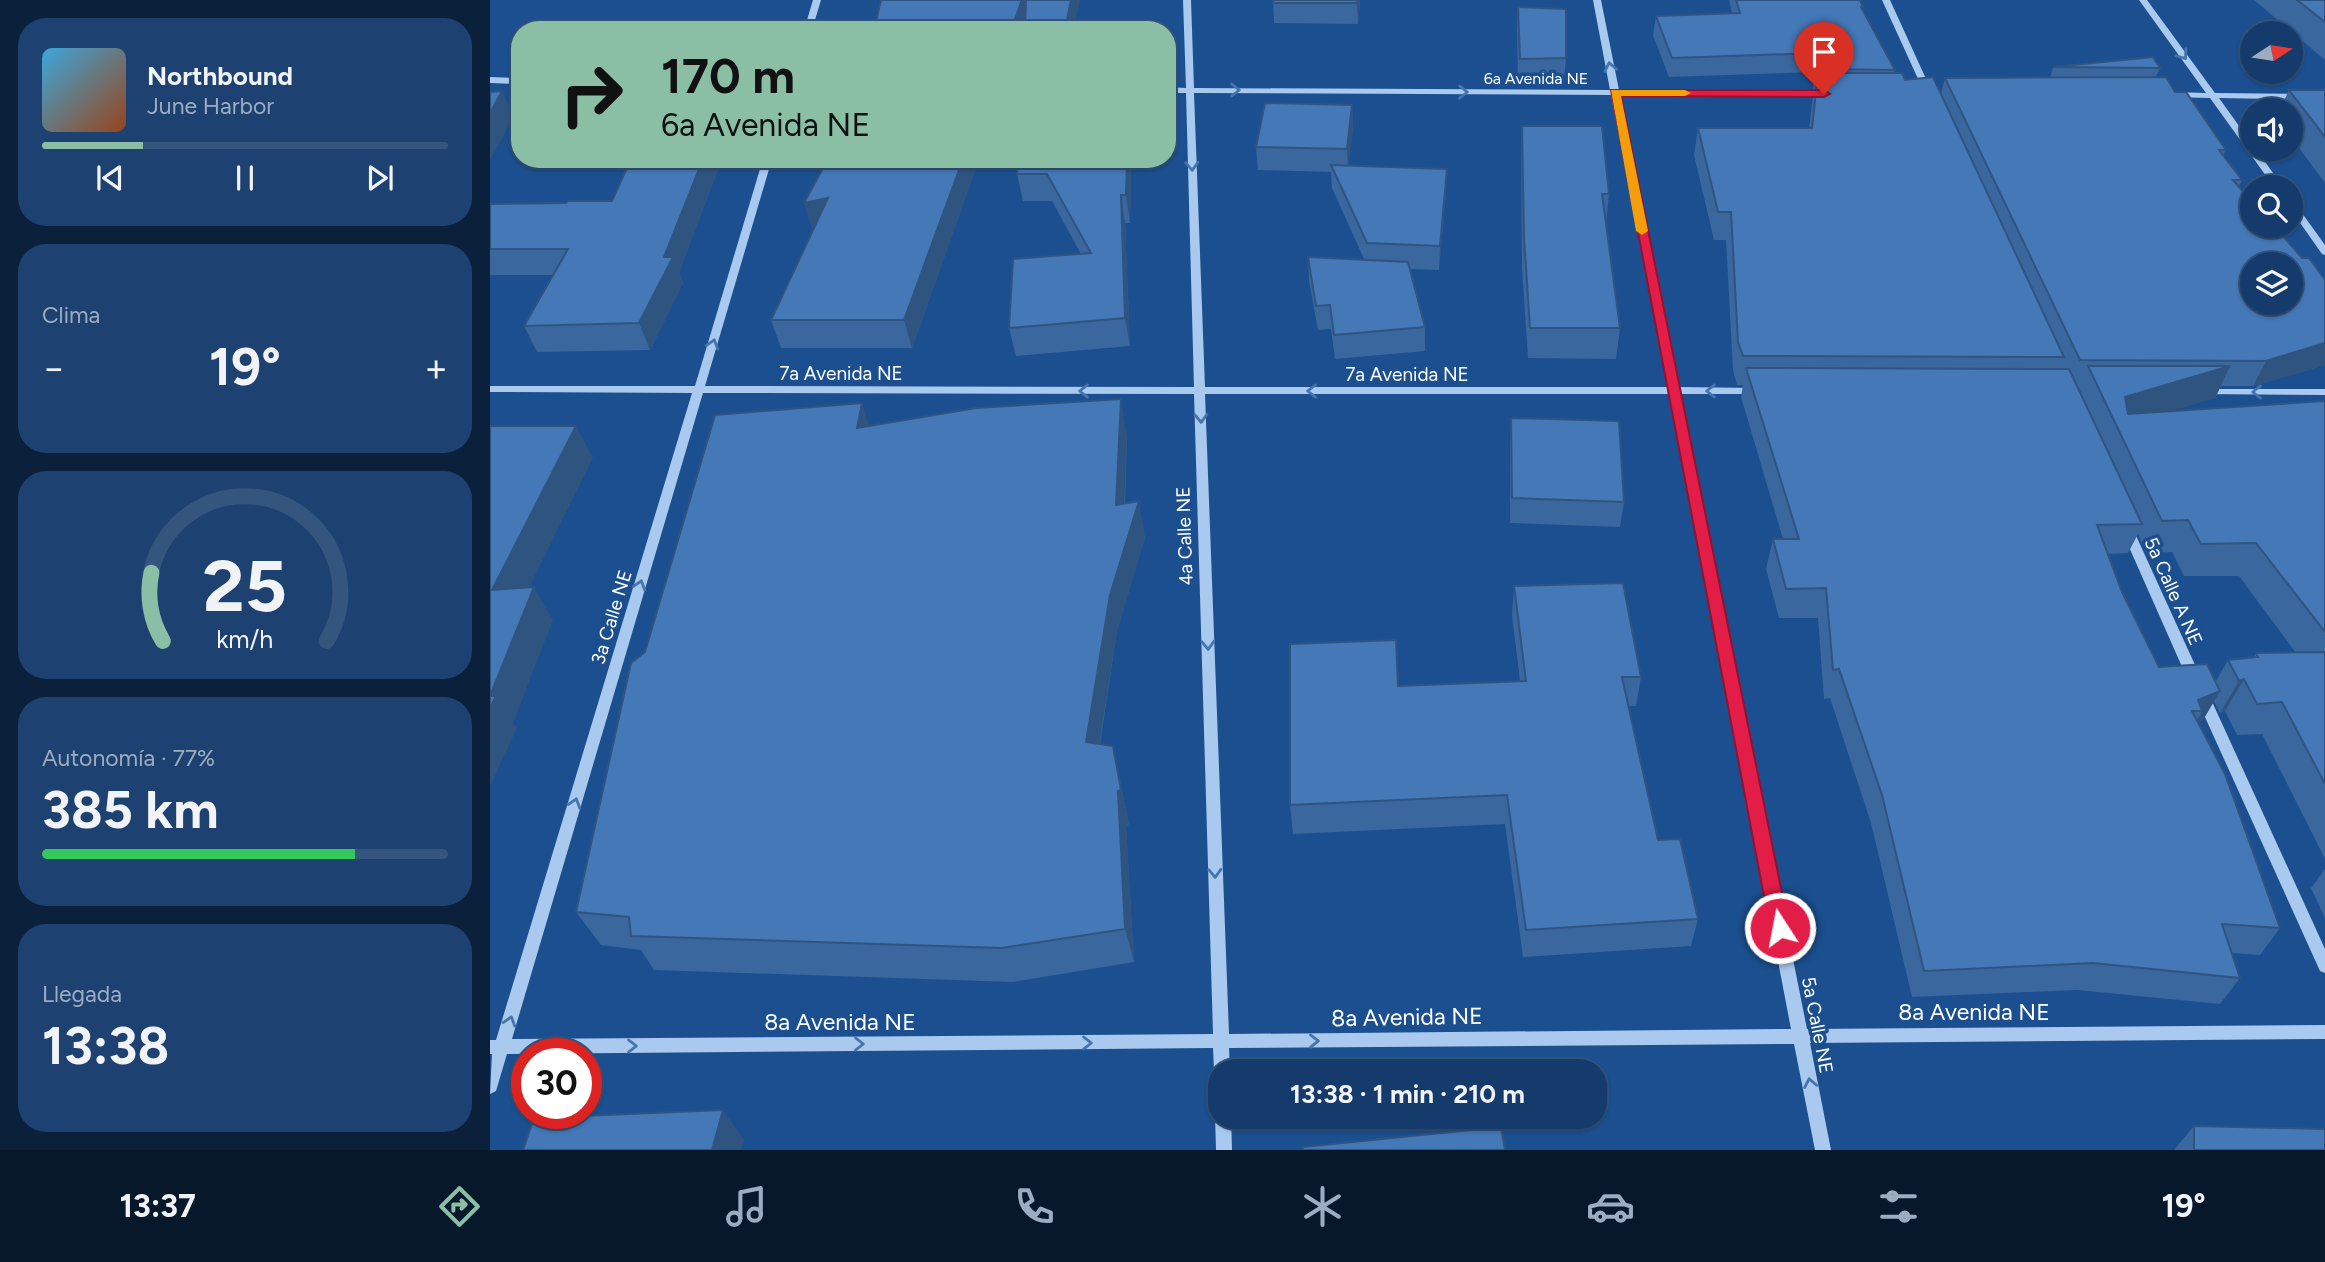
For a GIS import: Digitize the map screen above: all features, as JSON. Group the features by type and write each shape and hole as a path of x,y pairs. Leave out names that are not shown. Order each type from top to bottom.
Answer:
{"street":[{"path":"811,21 817,0"},
{"name":"4a Calle NE","path":"1187,0 1222,1059"},
{"name":"5a Calle NE","path":"1597,0 1823,1150"},
{"path":"1886,0 1935,94 1934,107"},
{"path":"2143,0 2269,175"},
{"path":"490,80 511,81"},
{"name":"6a Avenida NE","path":"1176,90 1833,94"},
{"path":"1915,94 1935,94"},
{"path":"2160,95 2325,97"},
{"name":"3a Calle NE","path":"490,1086 496,1047 765,168"},
{"path":"2303,221 2325,252"},
{"name":"7a Avenida NE","path":"490,389 1771,391"},
{"path":"2188,392 2325,392"},
{"name":"5a Calle A NE","path":"2121,517 2325,966"},
{"name":"8a Avenida NE","path":"496,1047 2325,1031"},
{"path":"1223,1129 1224,1150"}],"building":[{"path":"881,0 1022,0 1014,21 876,21"},
{"path":"1026,0 1071,0 1067,21 1025,21"},
{"path":"1273,0 1358,0 1357,3 1273,3"},
{"path":"1736,0 1860,0 1861,7 1895,70 1817,69 1819,53 1672,58 1656,16 1740,13"},
{"path":"2297,0 2325,0 2325,22"},
{"path":"1518,7 1566,9 1566,58 1520,59"},
{"path":"2153,57 2160,68 2053,67"},
{"path":"1818,73 1902,73 1905,80 1933,77 2064,357 1743,356 1738,342 1731,212 1718,212 1698,128 1812,128"},
{"path":"2166,77 2175,92 2186,92 2226,150 2219,150 2240,177 2240,180 2233,180 2240,188 2240,238 2284,238 2297,252 2240,252 2240,315 2303,315 2303,258 2309,258 2325,280 2325,343 2266,361 2080,360 1945,78"},
{"path":"2289,90 2325,90 2325,137 2303,108 2303,98 2295,98"},
{"path":"502,91 490,113 490,92"},
{"path":"1265,103 1352,105 1347,149 1256,147"},
{"path":"1522,126 1602,126 1609,194 1602,194 1620,328 1530,328 1524,238"},
{"path":"1331,165 1447,169 1440,246 1367,243"},
{"path":"627,168 699,168 664,257 673,257 639,323 524,326 568,249 490,249 490,204 612,201"},
{"path":"823,168 960,168 904,320 771,320 828,198 804,203"},
{"path":"1017,168 1127,168 1126,195 1121,195 1125,318 1009,328 1013,259 1091,253 1047,174 1017,174"},
{"path":"1308,257 1408,262 1425,327 1334,335 1330,305 1316,306"},
{"path":"2088,366 2230,366 2125,397 2128,414 2325,401 2325,632 2256,543 2201,544 2188,520 2162,521"},
{"path":"1746,368 2069,369 2142,524 2097,525 2122,592 2159,667 2207,664 2220,691 2198,700 2202,711 2192,711 2225,774 2280,928 2222,924 2240,978 2093,963 1924,971 1882,795 1839,669 1833,670 1826,588 1786,589 1773,539 1799,539"},
{"path":"1121,399 1116,505 1139,501 1110,595 1086,742 1113,746 1121,790 1118,791 1125,929 1001,948 631,936 629,917 576,912 631,663 645,652 715,415 862,403 857,428 976,408"},
{"path":"1511,418 1619,421 1624,502 1512,498"},
{"path":"490,426 576,426 492,590 534,587 490,696"},
{"path":"1623,583 1641,677 1622,677 1658,840 1680,839 1698,919 1526,930 1507,795 1290,805 1290,644 1396,640 1398,686 1526,681 1514,586"},
{"path":"2325,652 2325,784 2282,702 2257,704 2244,679 2239,681 2228,660 2258,657 2256,653"},
{"path":"490,696 496,696 490,708"},
{"path":"723,1110 712,1150 523,1150 530,1129 602,1129 602,1115"},
{"path":"2194,1126 2325,1129 2325,1150 2194,1150"},
{"path":"1501,1129 1505,1150 1303,1150 1303,1147"}],"slow traffic":[{"path":"1642,231 1615,93 1685,93"}],"route":[{"path":"1780,928 1615,93 1824,94"}]}
